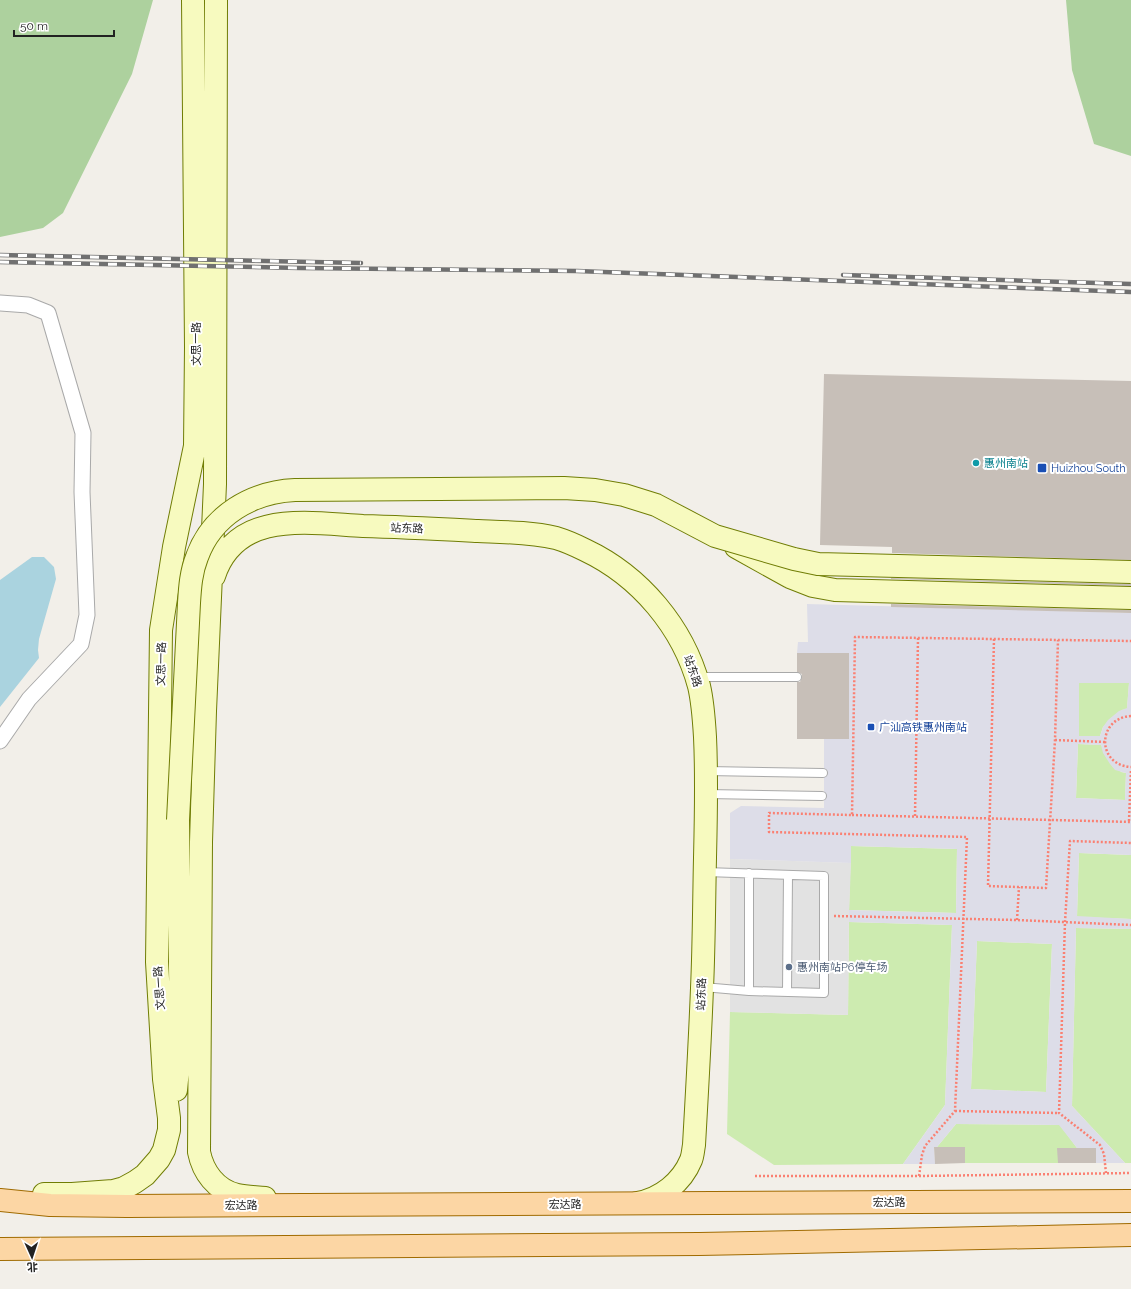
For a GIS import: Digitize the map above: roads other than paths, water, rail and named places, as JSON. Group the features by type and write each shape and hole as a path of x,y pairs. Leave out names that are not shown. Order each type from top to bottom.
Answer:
{"main road":[{"name":"宏达路","path":"0,1200 50,1205 1131,1201"},
{"path":"0,1249 691,1244 1131,1235"}],"street":[{"name":"文思一路","path":"0,1196 26,1194 72,1194 101,1192 124,1188 145,1175 159,1159 167,1140 169,1118 164,1080 157,962 161,630 174,547 195,446 196,339 193,0"},
{"name":"文思一路","path":"216,0 216,484 205,711 201,842 199,1152 208,1175 220,1188 228,1192 237,1195 287,1200 308,1205"},
{"path":"0,303 28,305 48,313 84,433 82,492 87,615 81,644 29,699 0,741"},
{"path":"169,1118 177,1085 181,1039 178,820 188,602 193,570 203,543 220,520 242,503 268,493 281,490 564,488 595,490 624,495 656,505 790,576 813,586 835,590 1131,598"},
{"name":"站东路","path":"212,581 220,562 229,549 241,538 261,527 277,524 310,524 519,533 556,538 574,545 608,563 639,587 665,616 676,632 696,677 703,706 707,771 702,986 694,1145 692,1159 680,1178 672,1186 663,1193 641,1202 630,1203"},
{"path":"715,536 794,559 818,564 1131,572"}],"lane":[{"path":"696,677 797,677"},
{"path":"707,771 824,773"},
{"path":"707,794 822,796"},
{"path":"702,986 749,991 824,993 824,876 705,872"},
{"path":"749,873 749,991"},
{"path":"787,992 788,875"}],"water":[{"path":"32,557 44,557 54,567 56,579 39,639 39,658 0,707 0,580"}],"railway":[{"path":"0,255 361,263"},
{"path":"0,262 300,268 577,271 1131,292"},
{"path":"843,275 1131,284"}],"place":[{"name":"惠州南站","path":"976,463"},
{"name":"Huizhou South","path":"1042,468"},
{"name":"广汕高铁惠州南站","path":"871,727"},
{"name":"惠州南站P6停车场","path":"789,967"}]}
